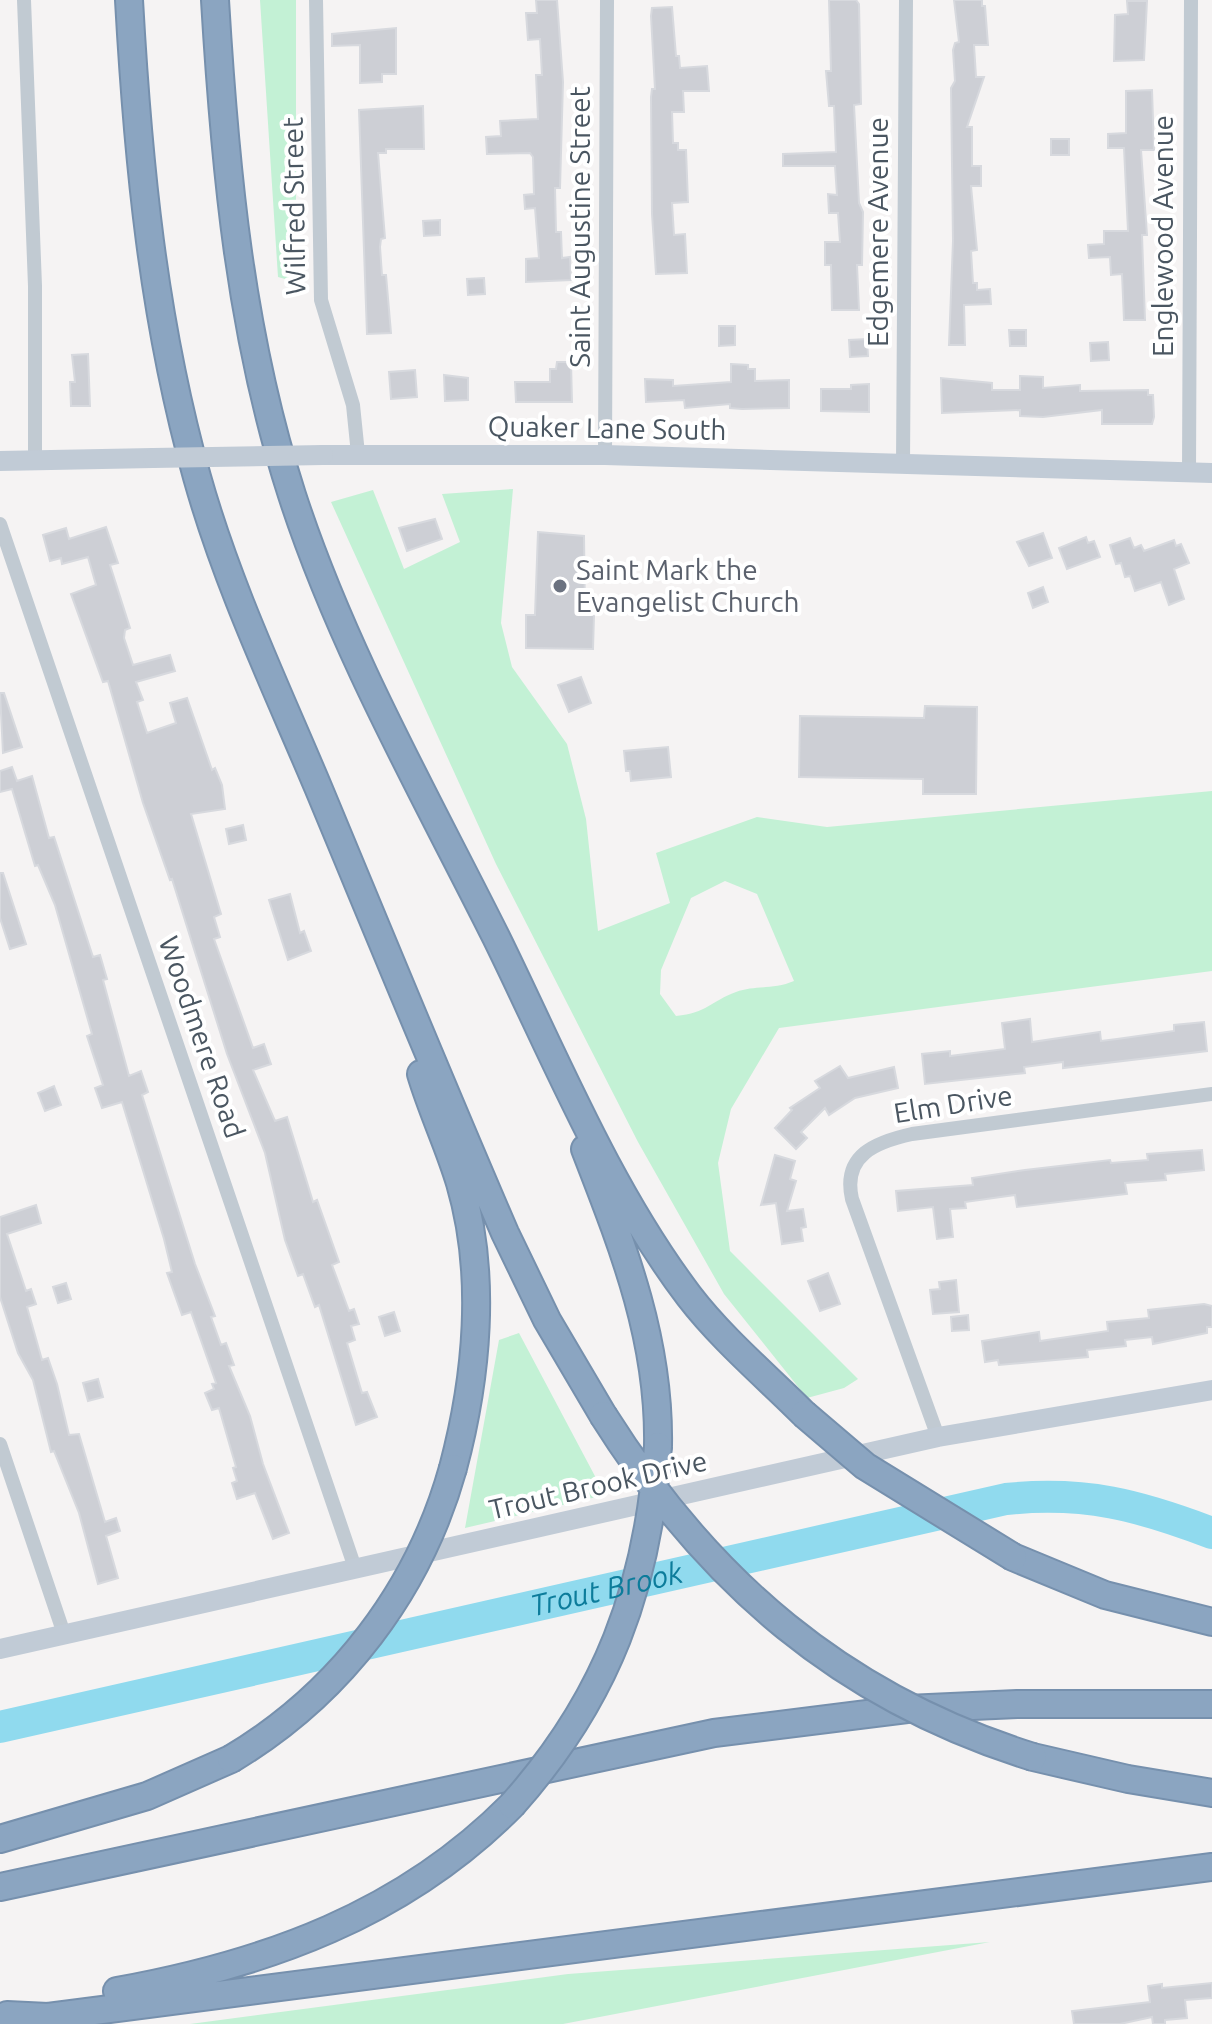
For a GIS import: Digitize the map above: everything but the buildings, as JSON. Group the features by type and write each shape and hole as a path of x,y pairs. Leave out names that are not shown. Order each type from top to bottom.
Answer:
{"highway":[{"path":"129,0 138,158 147,241 173,382 198,479 235,588 526,1278 603,1415 683,1529 718,1567 777,1621 848,1672 963,1733 1033,1757 1128,1779 1212,1793"},
{"path":"215,0 224,146 241,281 267,403 292,495 373,689 617,1180 681,1285 737,1348 804,1414 886,1480 1013,1557 1105,1595 1212,1622"},
{"path":"0,1839 147,1796 231,1759 302,1707 376,1629 421,1554 453,1468 472,1364 473,1253 460,1184 419,1067 401,984"},
{"path":"4,2016 31,2006 217,1970 302,1943 366,1913 426,1878 475,1840 512,1805 575,1723 625,1623 649,1535 658,1446 653,1361 638,1293 545,1037"},
{"path":"0,1887 714,1733 939,1707 1212,1704"},
{"path":"4,2016 48,2017 1212,1867"}],"main road":[{"name":"Quaker Lane South","path":"0,461 358,454 605,455 1212,473"},
{"name":"Trout Brook Drive","path":"0,1649 938,1437 1212,1390"}],"street":[{"path":"24,0 35,286 35,460"},
{"name":"Wilfred Street","path":"316,0 321,300 353,405 358,454"},
{"name":"Saint Augustine Street","path":"605,455 607,0"},
{"name":"Edgemere Avenue","path":"903,464 906,0"},
{"name":"Englewood Avenue","path":"1189,473 1191,0"},
{"name":"Woodmere Road","path":"0,524 355,1568"},
{"name":"Elm Drive","path":"938,1437 852,1199 850,1177 859,1157 877,1143 912,1134 1212,1094"},
{"path":"0,1444 64,1634"}],"green space":[{"path":"260,0 296,0 296,282 278,277"},
{"path":"513,489 501,623 512,667 567,744 586,819 598,931 670,903 656,853 757,817 827,827 1212,791 1212,971 779,1028 731,1109 718,1163 730,1251 858,1379 844,1388 807,1398 724,1294 638,1142 496,864 331,502 373,490 404,569 460,542 442,494","holes":["725,881 757,894 794,981 743,990 695,1012 676,1016 660,994 661,970 691,898"]},
{"path":"519,1333 605,1495 465,1528 499,1340"},
{"path":"990,1942 563,2024 190,2024 568,1974"}],"waterway":[{"name":"Trout Brook","path":"0,1727 1006,1499 1062,1497 1111,1502 1212,1533"}],"place":[{"name":"Saint Mark the Evangelist Church","path":"560,586"}]}
